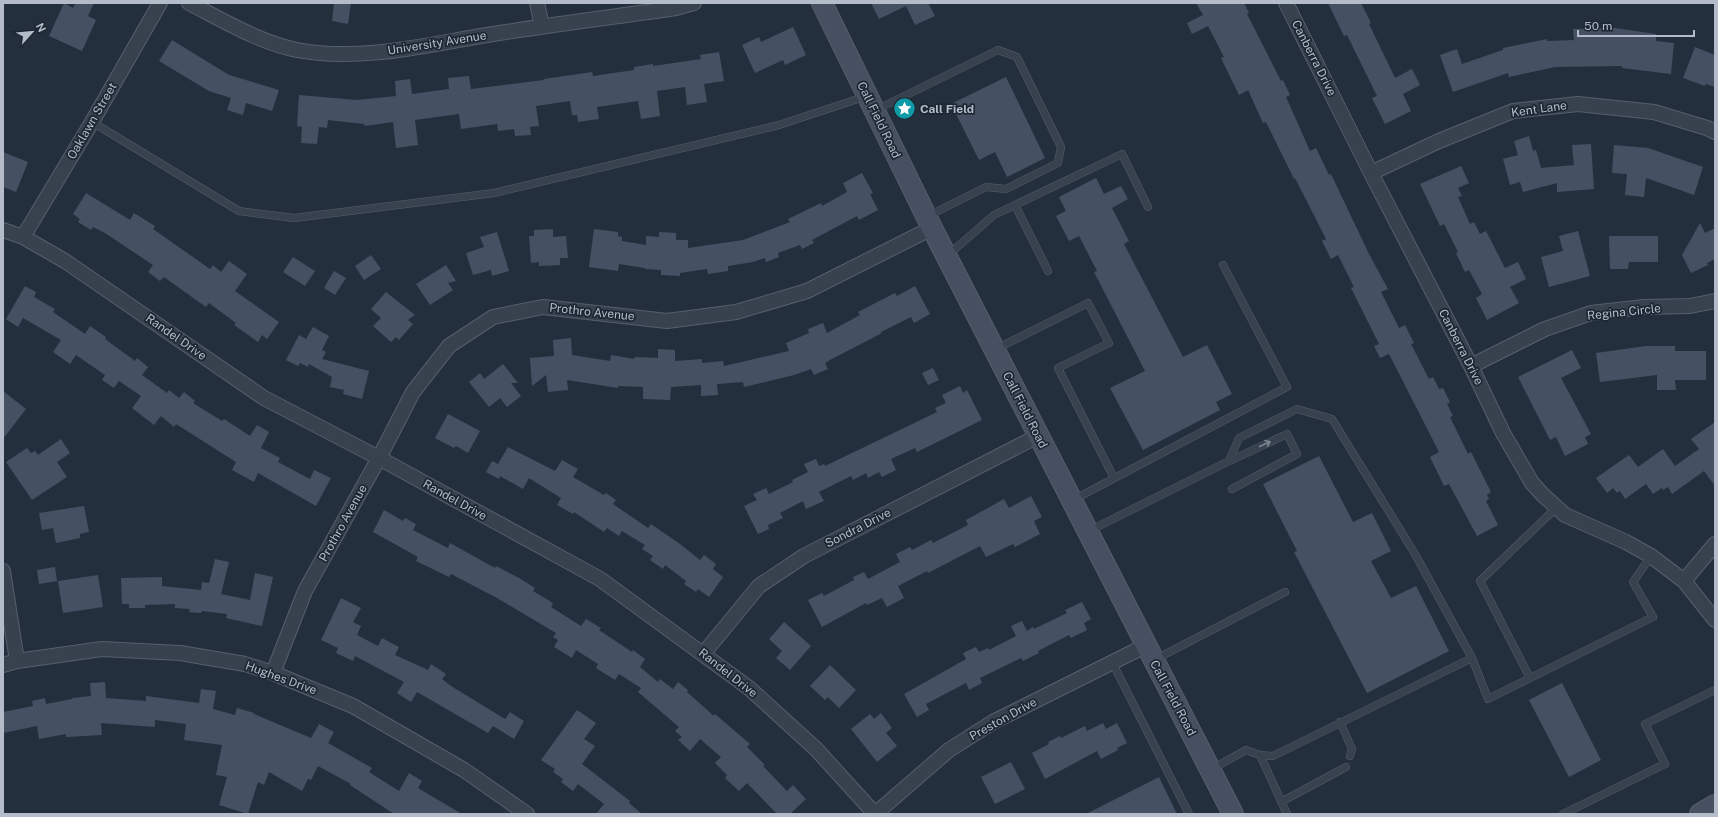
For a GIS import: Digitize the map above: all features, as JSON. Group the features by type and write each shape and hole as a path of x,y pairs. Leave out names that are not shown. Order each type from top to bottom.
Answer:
{"main road":[{"name":"Call Field Road","path":"822,3 946,257 1233,814"},
{"path":"1700,814 1715,805"}],"street":[{"name":"Oaklawn Street","path":"23,237 92,122 160,3"},
{"name":"University Avenue","path":"189,3 260,39 296,49 350,54 379,52 542,26 676,8 694,3"},
{"path":"537,3 542,26"},
{"name":"Canberra Drive","path":"1286,3 1371,173 1471,366 1503,433 1532,483 1543,495 1566,514 1626,542 1651,556 1684,580 1715,620"},
{"name":"Kent Lane","path":"1371,173 1439,141 1513,111 1578,104 1639,110 1654,112 1707,128 1715,132"},
{"name":"Prothro Avenue","path":"273,673 305,591 379,458 413,392 449,346 493,317 543,307 667,321 736,312 807,291 929,223"},
{"name":"Randel Drive","path":"3,230 23,237 65,261 264,398 379,458 600,579 749,688 816,749 875,814"},
{"name":"Regina Circle","path":"1471,366 1545,329 1591,313 1644,307 1690,306 1715,300"},
{"name":"Sondra Drive","path":"703,654 759,586 804,556 1038,436"},
{"path":"1684,580 1715,544"},
{"path":"3,571 17,661"},
{"name":"Hughes Drive","path":"3,665 17,661 102,649 180,653 244,664 273,673 353,706 464,770 528,814"},
{"name":"Preston Drive","path":"875,814 949,750 993,722 1112,662 1149,653"}],"lane":[{"path":"92,122 239,212 294,218 494,193 871,104 998,50 1017,57 1061,147 1058,163 1006,189 986,187 929,223"},
{"path":"946,257 994,215 1122,154 1148,207"},
{"path":"1015,205 1048,271"},
{"path":"1071,501 1287,387 1223,265"},
{"path":"994,350 1088,303 1108,343 1058,368 1114,478"},
{"path":"1230,460 1239,438 1297,409 1332,419 1416,554 1472,658 1488,699 1652,617 1633,582 1651,556"},
{"path":"1087,532 1230,460 1287,434 1297,454 1232,489"},
{"path":"1530,678 1480,581 1557,507"},
{"path":"1149,653 1285,592"},
{"path":"1210,770 1246,750 1260,755 1273,756 1472,658"},
{"path":"1112,662 1189,814"},
{"path":"1563,814 1665,764 1645,724 1715,690"},
{"path":"1340,722 1352,749 1350,756"},
{"path":"1260,755 1287,814"},
{"path":"1281,802 1346,767"}],"building":[{"path":"64,3 73,8 76,3 94,3 88,16 96,20 82,51 49,36"},
{"path":"334,3 351,3 348,24 332,21"},
{"path":"871,3 928,3 935,16 915,25 906,6 879,19"},
{"path":"1196,3 1244,3 1249,13 1247,14 1281,81 1283,80 1290,95 1286,97 1310,151 1316,148 1329,175 1331,174 1369,254 1388,289 1381,292 1399,328 1405,325 1414,343 1411,344 1429,379 1433,377 1439,389 1443,388 1450,402 1447,404 1453,416 1450,417 1468,454 1471,452 1491,492 1487,495 1489,499 1486,501 1498,525 1477,536 1449,484 1444,486 1430,457 1439,452 1389,354 1380,358 1374,346 1379,344 1351,288 1354,287 1338,255 1331,259 1322,241 1326,239 1266,122 1263,123 1248,90 1239,95 1221,58 1224,57 1208,26 1192,34 1187,23 1203,15"},
{"path":"1328,3 1361,3 1371,23 1369,24 1395,78 1412,69 1420,85 1403,94 1411,111 1385,124 1372,98 1377,96 1347,35 1344,36"},
{"path":"793,27 806,55 785,65 783,60 755,73 742,45 759,37 761,42"},
{"path":"1615,28 1656,34 1656,41 1674,43 1671,74 1622,68 1622,66 1555,67 1509,77 1508,73 1453,92 1440,55 1457,49 1462,64 1503,50 1503,48 1547,39 1547,41 1574,40 1573,29"},
{"path":"172,40 229,75 279,90 272,111 246,103 243,115 227,110 231,98 209,91 159,61"},
{"path":"1695,47 1715,55 1715,87 1706,84 1705,86 1683,78"},
{"path":"719,52 724,81 704,84 707,102 687,105 685,87 657,91 660,116 641,119 638,101 597,107 599,119 578,122 577,115 572,115 570,101 536,106 539,126 530,127 531,135 515,136 514,129 498,131 497,124 461,129 459,114 415,120 418,145 396,148 393,122 365,126 364,124 328,120 327,128 319,127 317,144 301,143 302,127 297,126 299,95 357,100 396,96 395,81 410,79 412,94 449,89 448,78 469,76 471,89 544,80 592,72 593,76 634,70 634,67 653,64 653,66 701,59 700,55"},
{"path":"1006,77 1045,158 1007,177 995,152 979,160 951,104"},
{"path":"1529,136 1533,151 1536,150 1541,168 1574,165 1572,145 1591,144 1594,189 1557,192 1557,183 1523,192 1520,182 1510,185 1503,159 1518,155 1514,141"},
{"path":"1614,145 1648,148 1703,167 1694,195 1646,178 1644,197 1625,195 1627,174 1612,173"},
{"path":"3,152 28,162 16,192 3,187"},
{"path":"1461,166 1469,183 1458,188 1462,196 1458,197 1470,224 1474,222 1480,234 1486,231 1505,268 1518,262 1526,279 1510,287 1519,303 1487,320 1476,298 1482,294 1469,270 1465,272 1456,253 1458,252 1444,224 1440,226 1420,184"},
{"path":"862,173 873,193 870,194 878,210 859,220 857,216 812,240 814,243 802,249 800,245 778,253 779,257 766,262 765,258 753,262 728,266 728,271 708,274 707,269 680,273 680,276 661,275 661,270 645,269 619,264 618,271 589,267 594,229 618,232 618,236 622,237 622,241 646,245 646,236 659,237 659,232 676,233 676,240 688,240 688,248 743,240 790,222 788,219 821,203 822,206 847,192 843,183"},
{"path":"1096,178 1104,194 1121,186 1128,199 1112,208 1129,241 1124,244 1183,357 1207,345 1232,394 1216,402 1220,410 1143,450 1110,388 1145,371 1094,272 1097,271 1079,236 1069,241 1056,216 1066,211 1059,197"},
{"path":"86,193 130,220 134,213 155,226 153,229 210,269 213,265 221,272 229,261 247,274 235,291 279,322 267,339 262,335 258,342 234,325 236,323 209,303 206,307 164,277 160,281 148,272 153,265 105,233 93,227 91,230 78,222 80,219 73,214"},
{"path":"1700,223 1705,233 1715,228 1715,259 1707,263 1708,265 1691,273 1682,255"},
{"path":"553,229 553,237 566,236 568,258 560,258 560,265 539,266 539,262 531,263 529,236 534,236 534,230"},
{"path":"1578,231 1590,276 1549,287 1541,257 1563,251 1559,236"},
{"path":"497,232 509,271 492,276 491,270 473,275 466,253 484,247 480,237"},
{"path":"1609,236 1658,236 1658,262 1629,262 1628,269 1610,269"},
{"path":"371,255 381,269 364,280 355,266"},
{"path":"293,257 315,271 305,286 283,272"},
{"path":"446,265 456,281 448,283 453,290 430,305 416,284"},
{"path":"334,271 346,278 335,295 324,288"},
{"path":"25,286 36,292 34,297 55,309 53,312 85,334 90,326 135,361 137,358 148,367 142,375 167,393 169,390 179,398 184,392 195,401 193,403 222,421 224,419 250,436 257,425 269,432 261,448 280,458 278,462 310,479 314,470 331,478 316,506 258,473 254,482 232,470 236,462 176,424 174,427 161,416 154,425 132,408 141,396 119,381 114,388 102,380 105,375 76,355 70,364 53,352 61,340 23,318 18,327 6,319"},
{"path":"915,286 930,314 914,323 911,317 881,332 882,333 825,363 828,369 814,375 811,369 794,375 744,387 743,382 717,384 718,395 701,396 701,385 671,387 670,400 643,399 643,387 618,386 618,388 567,380 568,390 548,392 546,375 532,386 530,358 554,356 553,340 571,338 572,355 610,361 611,355 634,359 635,357 658,358 658,349 675,350 675,361 702,359 702,363 723,361 724,366 789,351 786,343 809,333 808,329 823,323 827,333 860,315 858,312 895,293 897,296"},
{"path":"386,292 415,315 408,320 413,324 399,340 396,337 391,342 373,326 381,318 371,309"},
{"path":"313,327 329,336 322,350 326,352 322,359 369,371 362,399 343,394 344,390 330,387 332,377 309,364 308,367 300,363 298,366 286,360 299,335 306,339"},
{"path":"1646,346 1675,346 1675,351 1706,351 1706,380 1675,380 1676,390 1657,390 1657,375 1600,382 1596,353"},
{"path":"1572,350 1581,368 1561,378 1591,434 1585,437 1588,444 1565,456 1556,437 1550,440 1518,377"},
{"path":"503,364 518,383 511,383 521,396 507,407 500,398 489,407 469,382 480,373 484,379"},
{"path":"933,368 939,380 928,385 922,373"},
{"path":"960,386 963,393 967,390 982,420 917,452 915,448 891,459 896,470 882,477 879,472 868,478 866,473 853,480 851,476 819,492 824,501 806,509 803,501 780,513 783,518 768,525 769,529 758,534 744,506 757,500 753,494 766,488 769,494 793,482 792,480 808,472 804,464 816,459 819,466 824,464 825,466 937,412 935,408 946,403 942,395"},
{"path":"3,391 26,409 3,439"},
{"path":"448,414 480,431 468,453 456,446 454,448 435,438"},
{"path":"1715,422 1715,486 1704,471 1672,494 1668,487 1663,490 1662,488 1653,494 1646,484 1625,499 1620,491 1617,493 1613,488 1607,493 1596,478 1629,455 1638,467 1663,449 1675,466 1699,449 1691,439"},
{"path":"61,439 70,453 57,462 67,477 32,500 6,462 27,448 31,453 35,451 38,455"},
{"path":"508,447 555,471 562,460 578,469 573,477 604,495 606,493 616,500 613,504 648,528 651,524 700,560 704,555 716,564 713,569 723,577 709,597 698,589 696,592 684,584 686,581 665,565 663,569 650,560 653,556 642,549 645,545 622,531 619,536 607,528 604,532 574,512 573,514 557,505 561,498 529,478 523,489 500,476 499,479 486,472 492,461 498,464"},
{"path":"1319,456 1353,522 1372,513 1391,551 1371,561 1391,598 1416,586 1449,651 1367,693 1294,552 1297,551 1263,484"},
{"path":"1031,496 1042,517 1034,521 1040,534 1015,547 1013,544 986,557 980,546 928,573 927,571 898,586 904,598 887,607 882,598 867,605 866,603 822,627 808,600 822,593 824,596 854,580 853,577 864,572 868,579 900,562 896,554 910,547 912,550 931,540 933,543 968,525 966,520 1004,499 1009,508"},
{"path":"84,506 89,532 80,534 80,538 56,543 53,528 42,530 39,513"},
{"path":"384,510 403,521 405,518 416,524 413,530 448,548 450,543 495,568 496,566 519,578 535,588 533,591 553,603 551,607 581,626 586,619 601,628 599,630 632,652 633,650 645,659 640,667 658,682 660,679 673,689 678,682 688,690 687,692 714,716 715,714 750,744 747,747 765,765 763,766 787,791 793,785 806,799 790,814 777,814 747,783 739,791 725,778 727,775 715,763 721,757 700,739 690,751 678,740 682,737 675,731 679,727 638,692 641,688 619,674 615,680 596,668 598,664 576,650 572,658 554,647 558,640 553,637 556,633 497,598 451,574 449,577 416,561 418,557 373,532"},
{"path":"215,559 229,562 221,594 250,600 255,573 273,577 262,626 226,618 227,614 202,611 201,613 189,612 190,609 175,608 175,604 145,605 145,608 129,608 129,604 122,604 121,578 162,577 162,586 201,590 202,582 209,583"},
{"path":"55,567 57,581 39,584 37,570"},
{"path":"98,575 103,607 63,613 58,581"},
{"path":"341,598 361,608 353,622 361,626 357,635 378,646 382,638 399,647 395,655 428,670 431,664 446,674 442,679 451,686 505,719 510,712 524,721 514,739 493,726 488,733 417,692 411,702 397,693 404,682 355,656 353,661 336,653 338,648 321,640"},
{"path":"1082,602 1091,619 1084,623 1087,630 1071,638 1069,635 1038,651 1039,653 1023,661 1021,658 980,678 982,683 969,690 966,683 926,704 929,710 917,717 904,694 966,659 963,653 976,647 979,652 988,648 989,650 1016,636 1011,626 1022,621 1027,631 1033,627 1034,629 1067,613 1065,610"},
{"path":"784,622 811,646 790,670 776,658 782,651 769,639"},
{"path":"830,665 856,690 839,708 828,697 825,700 810,686"},
{"path":"105,682 106,698 146,701 146,696 199,703 201,689 216,691 213,709 235,715 237,708 254,713 311,738 319,724 334,732 328,743 372,768 369,772 399,791 409,773 422,781 418,788 462,814 394,814 350,785 351,784 318,766 311,780 308,779 302,791 269,772 264,785 258,782 248,814 219,805 227,777 216,775 222,745 184,740 186,724 155,720 155,727 101,723 102,735 66,737 66,734 39,739 37,726 3,733 3,712 33,706 32,701 45,698 46,704 72,698 91,696 90,683"},
{"path":"1562,683 1601,760 1569,777 1529,700"},
{"path":"577,710 596,723 584,739 595,746 582,764 630,801 629,803 642,814 596,814 604,804 578,784 573,791 561,782 563,779 553,772 555,769 541,760"},
{"path":"881,713 892,728 886,733 897,746 877,762 851,729 870,714 874,719"},
{"path":"1103,723 1106,729 1117,723 1127,743 1117,748 1118,750 1101,759 1097,751 1045,779 1032,753 1060,736 1061,738 1085,726 1087,731"},
{"path":"1011,762 1025,789 995,804 981,777"},
{"path":"1159,777 1177,814 1086,814"}],"place":[{"name":"Call Field","path":"905,109"}]}
